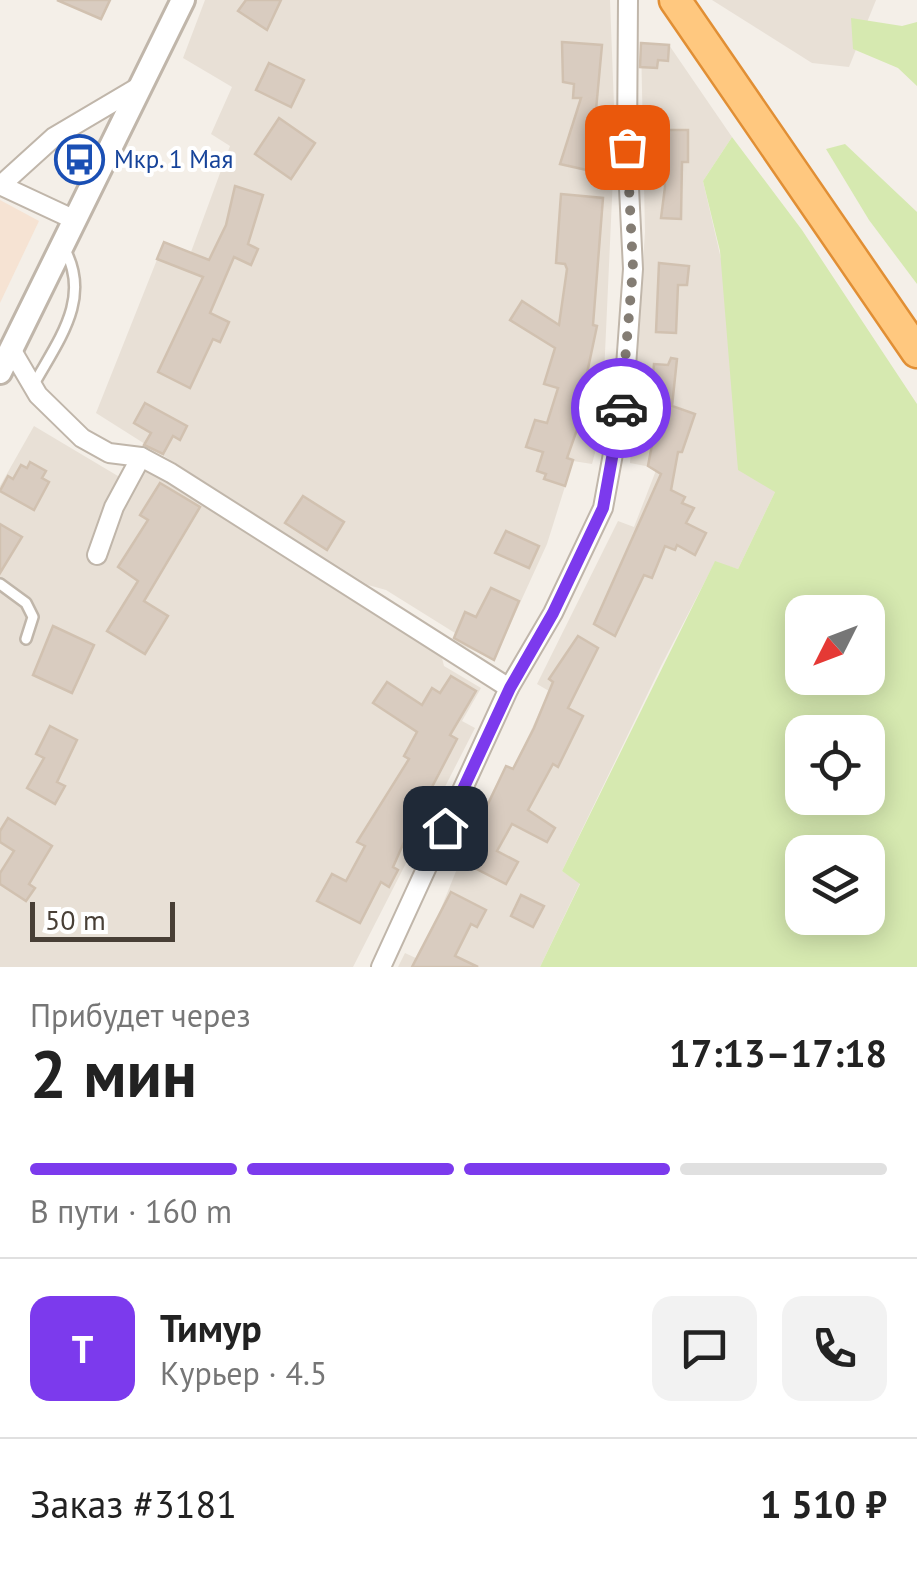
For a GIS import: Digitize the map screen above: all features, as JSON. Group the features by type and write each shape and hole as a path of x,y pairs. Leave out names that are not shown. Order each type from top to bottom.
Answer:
{"highway":[{"path":"675,0 917,352"},
{"path":"848,248 917,336"}],"street":[{"path":"0,372 183,0"},
{"path":"381,967 510,688 553,613 603,508 624,394 633,268 627,147 628,0"},
{"path":"76,220 0,185 54,138 142,85"},
{"path":"10,349 33,386 82,438 110,453 142,457 510,688"},
{"path":"96,556 114,507 142,457"}],"lane":[{"path":"33,386 70,318 77,293 76,268 63,245"},
{"path":"0,584 26,603 33,617 26,639"}],"shaded area":[{"path":"205,0 610,0 615,133 604,375 593,428 601,431 592,464 573,461 547,544 494,660 453,641 455,633 386,590 368,585 96,413 164,242 191,252 230,146 211,134 232,87 183,58"},
{"path":"712,0 876,0 849,67 812,63"},
{"path":"641,43 669,45 732,137 703,181 775,492 738,569 715,562 661,666 562,871 580,883 540,967 398,967 405,953 420,960 474,827 506,766 512,768 517,761 549,691 537,684 618,521 634,527 655,473 656,468 630,463 645,232"},
{"path":"0,200 39,221 0,303"},
{"path":"34,426 133,485 144,468 441,654 444,666 481,688 462,721 475,728 353,967 0,967 0,486"}],"green space":[{"path":"851,18 902,26 917,22 917,86 898,68 853,49"},
{"path":"732,137 802,230 917,404 917,967 540,967 580,884 562,871 715,561 738,569 775,492 738,470 720,251 703,181"},
{"path":"845,144 917,212 917,284 869,220 826,149"}],"building":[{"path":"57,0 110,0 101,19"},
{"path":"246,0 281,0 267,30 238,11"},
{"path":"562,42 602,45 596,110 608,113 603,130 609,132 600,173 560,164 581,98 573,98 574,84 563,82"},
{"path":"641,43 669,45 668,61 658,60 657,68 640,67"},
{"path":"269,63 304,80 291,107 256,90"},
{"path":"279,118 315,143 291,179 255,154"},
{"path":"659,130 688,130 688,162 682,162 681,219 661,218 665,187"},
{"path":"235,186 263,195 248,244 258,249 251,265 234,257 210,313 229,322 220,342 213,339 190,388 158,372 203,277 157,259 164,242 209,260 226,225"},
{"path":"561,194 603,198 593,325 597,326 586,378 594,381 567,458 573,460 565,486 544,479 546,474 537,471 543,452 526,447 535,420 547,423 558,388 544,384 555,348 510,320 522,301 559,325 567,269 565,264 556,263"},
{"path":"659,263 689,266 687,285 678,285 676,333 656,332"},
{"path":"671,358 677,359 672,406 695,414 682,452 678,452 671,490 685,497 682,503 694,508 686,523 706,533 695,555 677,545 675,550 665,546 652,578 644,575 615,636 594,624 661,474 648,466 657,418 651,415 657,398 651,398 654,364 668,365"},
{"path":"145,403 187,426 180,440 173,436 163,454 144,445 151,433 134,423"},
{"path":"30,462 46,471 42,478 49,482 34,510 0,491 8,476 13,479 21,465 27,468"},
{"path":"160,483 200,507 144,601 168,616 145,654 107,631 138,581 118,567 148,520 140,515"},
{"path":"303,496 344,522 327,550 285,523"},
{"path":"0,524 22,537 0,573"},
{"path":"506,531 539,546 529,568 495,553"},
{"path":"491,588 519,601 494,660 454,638 465,612 476,617"},
{"path":"53,626 94,645 72,693 33,675"},
{"path":"578,636 598,648 568,708 583,716 558,767 553,764 528,810 555,828 547,842 512,824 497,851 518,862 506,884 461,861 506,766 513,769 534,728 553,682 549,679"},
{"path":"451,676 476,691 450,735 457,739 408,833 393,867 398,870 389,887 381,882 360,923 317,901 332,874 346,881 365,846 357,842 409,759 404,756 417,732 373,703 387,682 422,705 432,688 440,693"},
{"path":"50,726 77,740 57,782 65,786 55,804 27,788 44,758 36,754"},
{"path":"8,818 52,846 29,884 35,888 26,901 0,884 0,873 14,851 0,842 0,831"},
{"path":"451,892 486,910 477,927 471,924 455,956 478,967 412,967"},
{"path":"521,895 544,906 533,927 511,916"}],"way so far":[{"path":"621,408 633,268 627,147"}],"place":[{"name":"Мкр. 1 Мая","path":"79,159"}],"route":[{"path":"445,828 510,688 553,613 574,560 603,508 621,408"}]}
